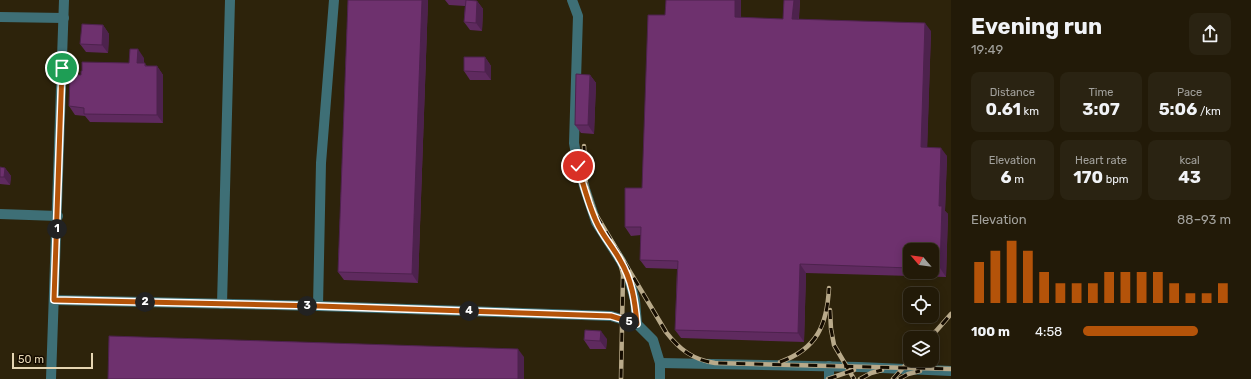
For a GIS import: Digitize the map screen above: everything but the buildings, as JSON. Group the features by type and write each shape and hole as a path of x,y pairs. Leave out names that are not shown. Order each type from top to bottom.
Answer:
{"lane":[{"path":"51,379 58,216 64,0"},
{"path":"222,304 230,0"},
{"path":"318,306 321,163 334,0"},
{"path":"572,0 578,16 574,143 578,166 584,189 596,222 621,261 628,275 635,300 637,324"},
{"path":"0,17 64,18"},
{"path":"0,214 58,216"},
{"path":"54,300 318,306 611,316 637,324 653,340 660,363 660,379"},
{"path":"660,363 829,366 951,371"},
{"path":"828,379 829,366"}],"railway":[{"path":"584,146 586,186 595,213 666,332 676,344 687,353 707,362 715,363 951,369"},
{"path":"620,261 623,275 621,379"},
{"path":"780,362 793,357 803,350 818,334 826,313 829,288"},
{"path":"830,310 834,345 854,379"},
{"path":"936,331 951,314"},
{"path":"893,379 904,367"},
{"path":"828,379 854,370"},
{"path":"860,379 871,373 882,370"},
{"path":"899,379 908,374 920,371"}],"route":[{"path":"62,68 54,300 318,306 611,316 637,324 635,300 628,275 621,261 596,222 584,189 578,166"}]}
